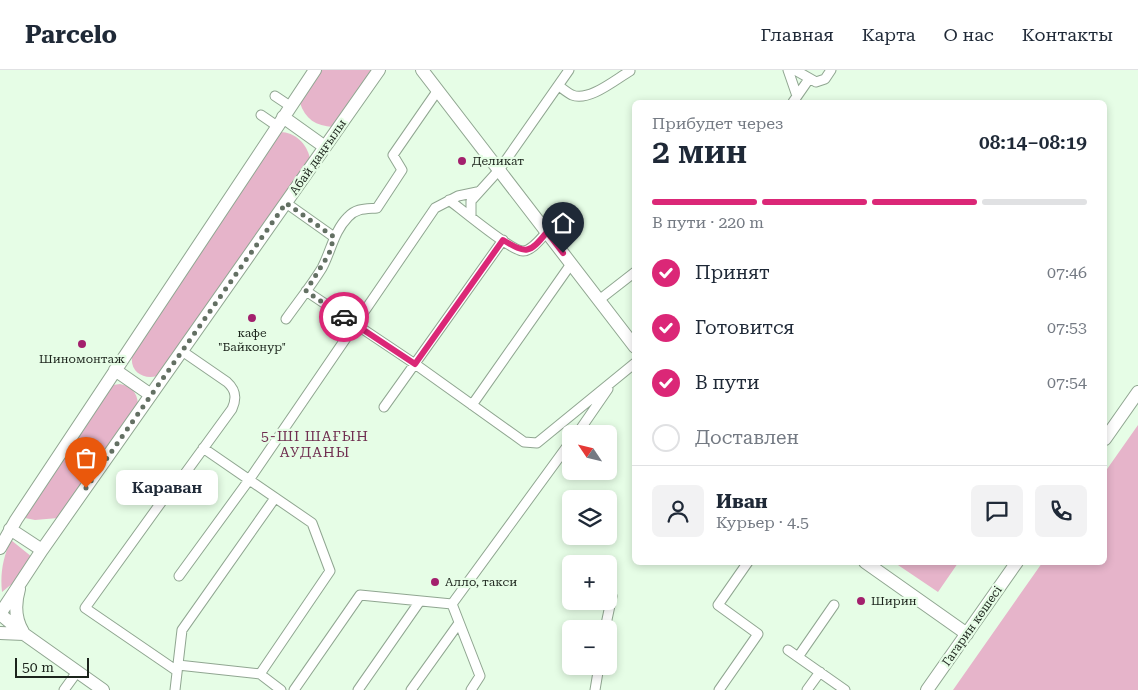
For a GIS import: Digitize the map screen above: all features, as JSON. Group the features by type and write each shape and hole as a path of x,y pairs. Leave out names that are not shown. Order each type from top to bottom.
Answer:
{"main road":[{"path":"42,550 4,537 314,70"},
{"name":"Абай даңғылы","path":"0,614 42,550 379,70"},
{"path":"422,70 632,343"},
{"path":"284,117 325,147"},
{"path":"115,370 151,395"},
{"path":"1107,436 1138,392"},
{"path":"870,565 967,634"},
{"name":"Гагарин көшесі","path":"927,690 1015,565"},
{"path":"21,581 16,602 17,620 24,634"},
{"path":"0,614 24,634 103,690"},
{"path":"0,633 24,634"}],"street":[{"path":"471,216 471,200 499,170 569,70"},
{"path":"559,86 572,95 584,97 630,70 637,70"},
{"path":"788,70 795,99"},
{"path":"796,70 816,82 825,79 831,70"},
{"path":"795,99 809,79"},
{"path":"286,319 329,254 334,237 348,217 356,210 377,208 402,170 393,155 438,90"},
{"path":"261,116 284,117 275,96"},
{"path":"179,576 249,480 436,208 449,200 477,192"},
{"path":"449,200 503,240 520,250 526,251 547,232"},
{"path":"286,203 334,237"},
{"path":"384,407 503,240"},
{"path":"472,405 571,264"},
{"path":"599,300 632,274"},
{"path":"306,291 415,364 524,442 537,443 632,365"},
{"path":"182,351 227,382 232,387 236,400 232,409 173,490 165,497 85,608 177,668 260,674 281,690"},
{"path":"583,425 614,380"},
{"path":"203,448 312,523 330,571 260,674"},
{"path":"452,604 562,453"},
{"path":"175,690 182,630 275,498"},
{"path":"719,690 758,634 718,605 746,565"},
{"path":"294,690 360,595 452,604"},
{"path":"358,690 420,601"},
{"path":"452,604 480,676 471,690"},
{"path":"798,657 834,604"},
{"path":"411,690 459,623"},
{"path":"788,650 845,690"},
{"path":"64,690 77,672"},
{"path":"807,690 820,672"},
{"path":"595,690 598,675"}],"shaded area":[{"path":"321,70 373,70 333,127 312,121 302,109 300,103"},
{"path":"280,132 291,134 300,140 310,158 157,376 147,377 139,374 133,367 132,357"},
{"path":"120,384 133,390 138,404 58,518 35,520 25,518 113,385"},
{"path":"1138,425 1138,690 953,690 1041,565 1107,565 1107,469"},
{"path":"11,540 32,557 13,583 2,592 3,566"},
{"path":"898,565 957,565 938,592"}],"way so far":[{"path":"86,488 286,203 334,237 329,254 306,291 344,317"}],"place":[{"name":"Деликат","path":"462,161"},
{"name":"кафе \"Байконур\"","path":"252,318"},
{"name":"Шиномонтаж","path":"82,344"},
{"name":"Караван","path":"86,488"},
{"name":"Алло, такси","path":"435,582"},
{"name":"Ширин","path":"861,601"}],"district":[{"name":"5-ШІ ШАҒЫН АУДАНЫ","path":"315,444"}],"route":[{"path":"344,317 415,364 503,240 522,251 526,251 547,232 563,253"}]}
